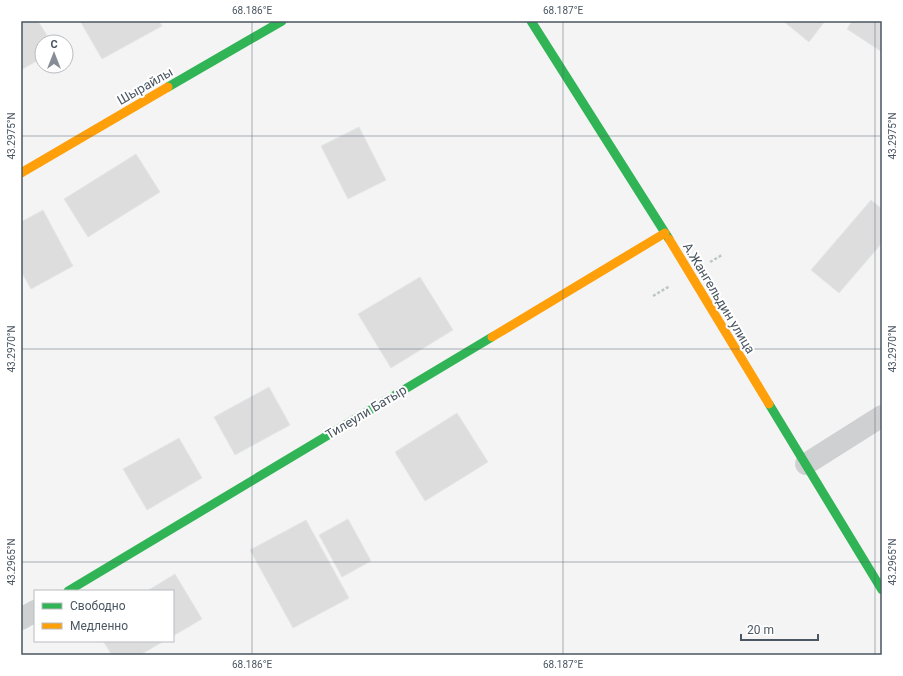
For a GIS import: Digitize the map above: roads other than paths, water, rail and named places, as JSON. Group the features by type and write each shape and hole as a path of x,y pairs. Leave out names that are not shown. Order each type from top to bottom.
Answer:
{"street":[{"name":"Шырайлы","path":"21,173 282,21"},
{"name":"А.Жангельдин улица","path":"531,21 665,233 882,590"},
{"name":"Тилеули Батыр","path":"70,590 665,233"},
{"path":"806,464 882,416"},
{"path":"21,619 34,612"}]}
